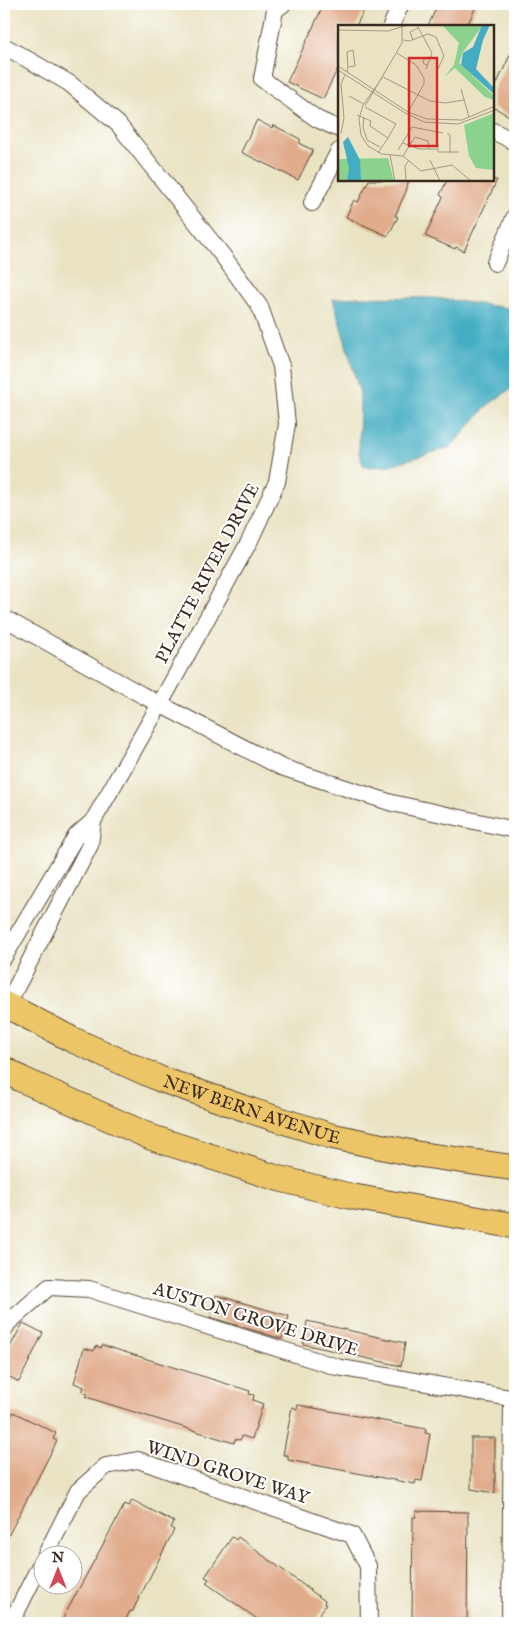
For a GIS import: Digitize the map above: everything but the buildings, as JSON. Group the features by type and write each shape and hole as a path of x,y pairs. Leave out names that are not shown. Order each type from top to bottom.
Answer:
{"main road":[{"name":"NEW BERN AVENUE","path":"5,1004 71,1039 160,1079 252,1111 331,1136 408,1152 515,1168"},
{"path":"4,1069 21,1079 154,1138 277,1178 349,1196 515,1226"}],"street":[{"path":"283,4 275,10 262,79 318,119 338,129"},
{"path":"391,25 401,4"},
{"name":"PLATTE RIVER DRIVE","path":"4,46 68,83 118,124 223,256 260,307 281,366 287,424 277,482 249,542 160,704 92,821 76,836 4,957"},
{"path":"494,132 515,142"},
{"path":"312,203 338,153"},
{"path":"496,263 515,216"},
{"path":"4,618 160,704 281,767 392,803 515,830"},
{"name":"PLATTE RIVER DRIVE","path":"5,1004 90,845 92,821"},
{"name":"AUSTON GROVE DRIVE","path":"4,1330 8,1323 49,1287 89,1289 337,1367 513,1399"},
{"path":"510,1623 513,1399"},
{"name":"WIND GROVE WAY","path":"51,1544 78,1491 106,1466 138,1460 352,1535 368,1566 369,1623"},
{"path":"11,1623 32,1581"}],"water":[{"path":"357,297 435,298 515,309 515,386 488,405 451,447 387,466 364,467 359,453 360,394 333,299"}]}
